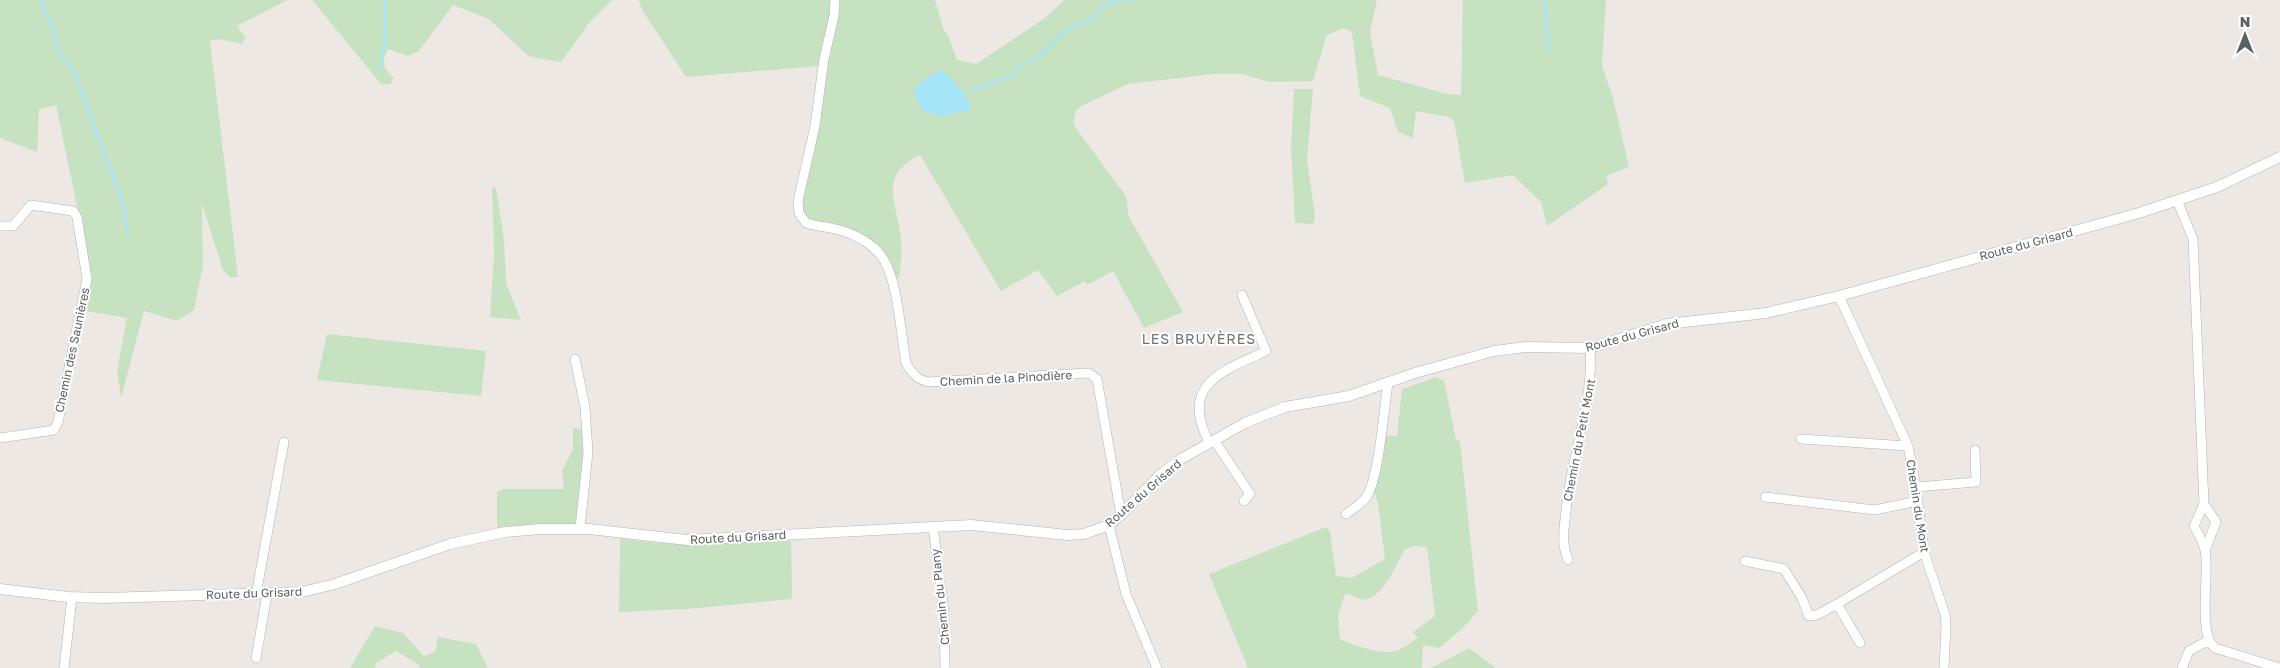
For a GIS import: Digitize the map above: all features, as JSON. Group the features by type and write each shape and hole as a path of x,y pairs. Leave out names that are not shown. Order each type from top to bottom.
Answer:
{"street":[{"name":"Chemin de la Pinodière","path":"836,0 824,59 815,126 798,201 799,213 806,223 838,229 865,241 874,248 885,262 893,284 906,363 919,380 928,382 1089,372 1097,379 1121,516"},
{"name":"Route du Grisard","path":"0,589 72,597 256,595 318,590 450,544 477,537 505,532 580,528 687,540 932,527 987,526 1068,535 1084,534 1109,525 1121,516 1170,466 1245,423 1285,407 1349,396 1439,366 1509,348 1590,348 1667,324 1766,312 1839,296 2177,200 2239,178 2280,158"},
{"path":"2177,200 2193,239 2204,504 2194,526 2205,550"},
{"name":"Chemin des Saunières","path":"0,226 13,226 32,204 73,212 77,217 87,280 58,422 54,430 0,438"},
{"path":"1242,295 1266,351 1219,373 1205,385 1199,401 1198,411 1203,430 1250,494 1244,502"},
{"name":"Chemin du Mont","path":"1839,296 1908,446 1918,501 1924,552 1945,614 1944,668"},
{"name":"Chemin du Petit Mont","path":"1568,560 1562,546 1569,481 1588,402 1592,371 1590,348"},
{"path":"575,359 585,408 588,452 580,528"},
{"path":"1346,514 1363,501 1370,488 1388,383"},
{"path":"1801,440 1908,446"},
{"path":"256,595 284,442"},
{"path":"1916,488 1976,482 1975,450"},
{"path":"1765,497 1875,510 1918,501"},
{"path":"2204,504 2216,522 2205,550 2206,621 2209,640 2215,648 2279,668"},
{"path":"1109,525 1126,594 1157,668"},
{"name":"Chemin du Plany","path":"932,527 944,612 944,668"},
{"path":"1745,561 1784,569 1802,598 1809,616 1817,615 1837,604 1924,552"},
{"path":"256,658 267,594"},
{"path":"64,668 72,597"},
{"path":"1837,604 1860,643"},
{"path":"2182,668 2188,651 2209,640"}],"green space":[{"path":"0,0 287,0 237,26 245,37 242,44 219,39 210,41 238,277 230,277 223,270 202,204 203,265 194,310 177,321 144,311 121,398 117,370 127,318 86,311 92,278 56,105 39,109 37,152 0,138"},
{"path":"312,0 612,0 589,23 561,62 528,56 489,19 453,5 419,51 408,56 388,49 384,58 384,65 394,78 390,84 381,84"},
{"path":"639,0 832,0 833,12 820,66 686,77 642,10"},
{"path":"839,0 935,0 944,31 947,33 957,60 976,64 1045,18 1064,0 1377,0 1370,32 1378,75 1447,94 1461,95 1463,0 1606,0 1602,66 1613,98 1629,167 1606,176 1608,184 1547,226 1541,202 1513,175 1465,183 1454,121 1448,117 1416,111 1413,138 1398,132 1390,108 1360,96 1352,32 1344,28 1327,35 1313,81 1269,82 1242,74 1213,74 1128,84 1083,105 1076,111 1073,124 1126,196 1129,217 1183,312 1144,328 1113,271 1087,285 1085,281 1057,296 1038,270 1001,291 920,155 906,163 898,172 894,182 894,202 901,244 899,278 895,277 882,248 866,238 812,222 805,215 802,207 801,201 839,12"},
{"path":"1294,89 1313,89 1307,160 1315,216 1313,224 1295,223 1291,148"},
{"path":"492,187 496,188 504,240 506,283 521,320 490,317 494,252"},
{"path":"327,334 486,351 481,396 317,380"},
{"path":"1436,377 1444,381 1456,440 1460,441 1478,611 1462,629 1439,648 1423,645 1422,668 1248,668 1209,574 1326,527 1330,532 1336,576 1352,578 1385,559 1378,503 1374,492 1384,435 1397,436 1402,389","holes":["1416,546 1427,547 1435,616 1413,632 1418,638 1401,649 1386,652 1370,650 1340,640 1338,616 1344,596 1349,593 1359,599 1367,599 1374,596 1381,590 1393,573 1405,549"]},
{"path":"573,428 584,430 583,485 576,524 497,529 497,492 503,489 564,489 562,471 573,449"},
{"path":"620,538 684,544 791,538 792,599 687,609 619,612"},
{"path":"375,626 403,633 424,656 435,652 438,637 476,644 488,668 420,668 419,665 396,651 376,663 375,668 350,668"},
{"path":"1469,648 1496,668 1431,668"}],"water":[{"path":"943,70 965,95 970,111 941,116 923,112 914,95 916,86 933,74"}],"waterway":[{"path":"41,0 55,33 57,49 75,74 121,199 128,231"},
{"path":"379,71 385,43 385,0"},
{"path":"971,91 1015,74 1022,65 1038,58 1067,29 1093,19 1101,8 1118,0"},
{"path":"1121,0 1134,0"},
{"path":"1544,0 1549,51"}],"district":[{"name":"LES BRUYÈRES","path":"1199,338"}]}
